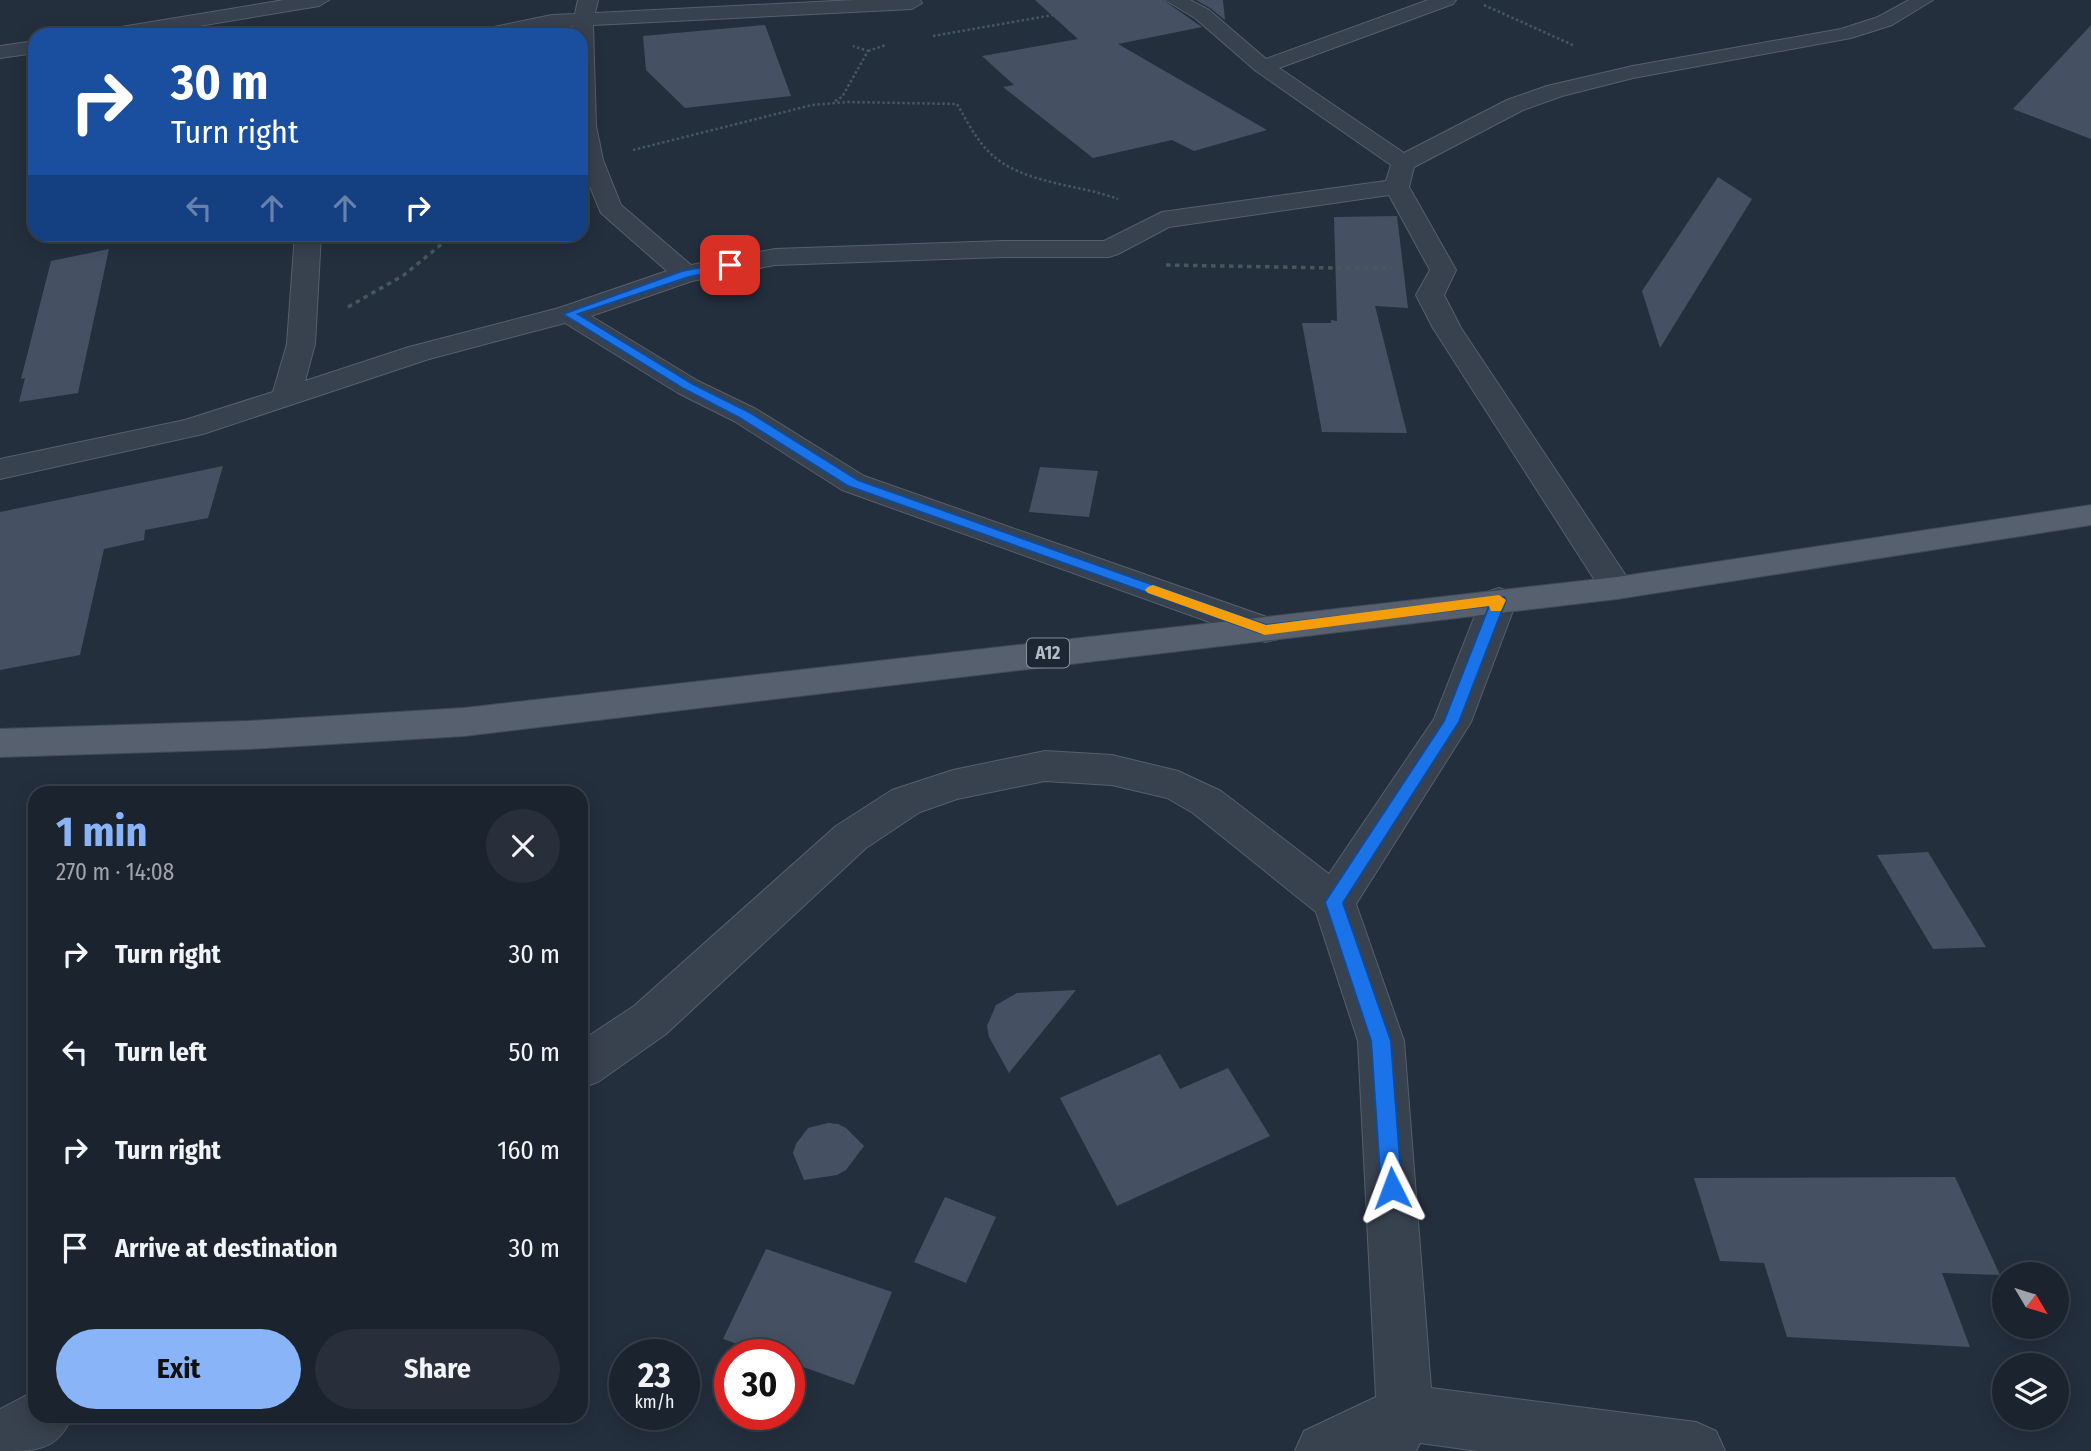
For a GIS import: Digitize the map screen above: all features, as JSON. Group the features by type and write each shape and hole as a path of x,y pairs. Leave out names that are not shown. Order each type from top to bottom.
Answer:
{"main road":[{"name":"A12","path":"0,743 249,735 464,722 1616,588 2091,515"}],"street":[{"path":"1175,0 1202,14 1263,67 1400,175 1443,270 1430,295 1447,328 1616,588"},
{"path":"1263,67 1446,0"},
{"path":"0,469 192,428 419,353 569,314 686,274 775,257 1003,249 1109,249 1162,220 1400,175 1515,105 1633,72 1844,34 1885,21 1923,0"},
{"path":"193,2 234,15"},
{"path":"153,28 310,2 304,25"},
{"path":"516,28 586,10 912,3"},
{"path":"586,10 586,28"},
{"path":"0,52 28,48"},
{"path":"588,155 610,208 686,274"},
{"path":"286,397 301,344 307,242"},
{"path":"569,314 688,387 745,415 853,483 1265,630"},
{"path":"1334,902 1451,722 1499,600"},
{"path":"588,1062 650,1020 851,837 906,801 953,785 1045,766 1112,770 1178,786 1206,802 1334,902 1381,1041 1396,1432"},
{"path":"0,1441 32,1423"},
{"path":"1324,1451 1396,1432 1696,1451"}],"path":[{"path":"1474,0 1633,72"},
{"path":"929,37 1053,15"},
{"path":"843,42 867,51 888,44"},
{"path":"831,103 842,97 867,51"},
{"path":"588,153 831,103 957,104 992,156 1009,166 1108,194 1162,220"},
{"path":"343,310 385,288 447,242"},
{"path":"1109,249 1130,260 1163,265 1443,270"}],"building":[{"path":"1035,0 1163,0 1202,27 1118,44 1267,130 1194,151 1172,140 1093,158 1003,87 1014,85 982,56 1078,39"},
{"path":"1196,0 1223,0 1225,20 1210,8"},
{"path":"765,25 791,96 685,108 646,70 643,36"},
{"path":"2091,25 2091,139 2013,109"},
{"path":"1718,177 1752,199 1660,348 1642,291"},
{"path":"1397,216 1408,308 1375,306 1407,433 1322,432 1302,323 1337,321 1334,217"},
{"path":"109,249 78,393 19,402 25,378 21,379 51,261"},
{"path":"223,466 208,518 145,530 144,540 104,549 80,655 0,670 0,512"},
{"path":"1040,467 1098,471 1089,517 1029,512"},
{"path":"1928,852 1986,947 1933,949 1877,855"},
{"path":"1076,990 1009,1073 989,1037 987,1026 996,1005 1017,993"},
{"path":"1160,1054 1180,1089 1228,1068 1270,1136 1117,1206 1060,1098"},
{"path":"828,1123 846,1128 864,1146 846,1170 837,1175 804,1180 793,1153 796,1144 808,1128"},
{"path":"1955,1177 1994,1262 1992,1275 1942,1273 1970,1347 1787,1337 1764,1263 1720,1261 1694,1178"},
{"path":"945,1197 996,1217 966,1283 914,1262"},
{"path":"766,1249 892,1292 854,1385 805,1368 805,1339 723,1339"}],"slow traffic":[{"path":"1153,590 1265,630 1499,600 1496,607"}],"route":[{"path":"730,265 686,274 569,314 688,387 745,415 853,483 1265,630 1499,600 1451,722 1334,902 1381,1041 1392,1188"}]}
